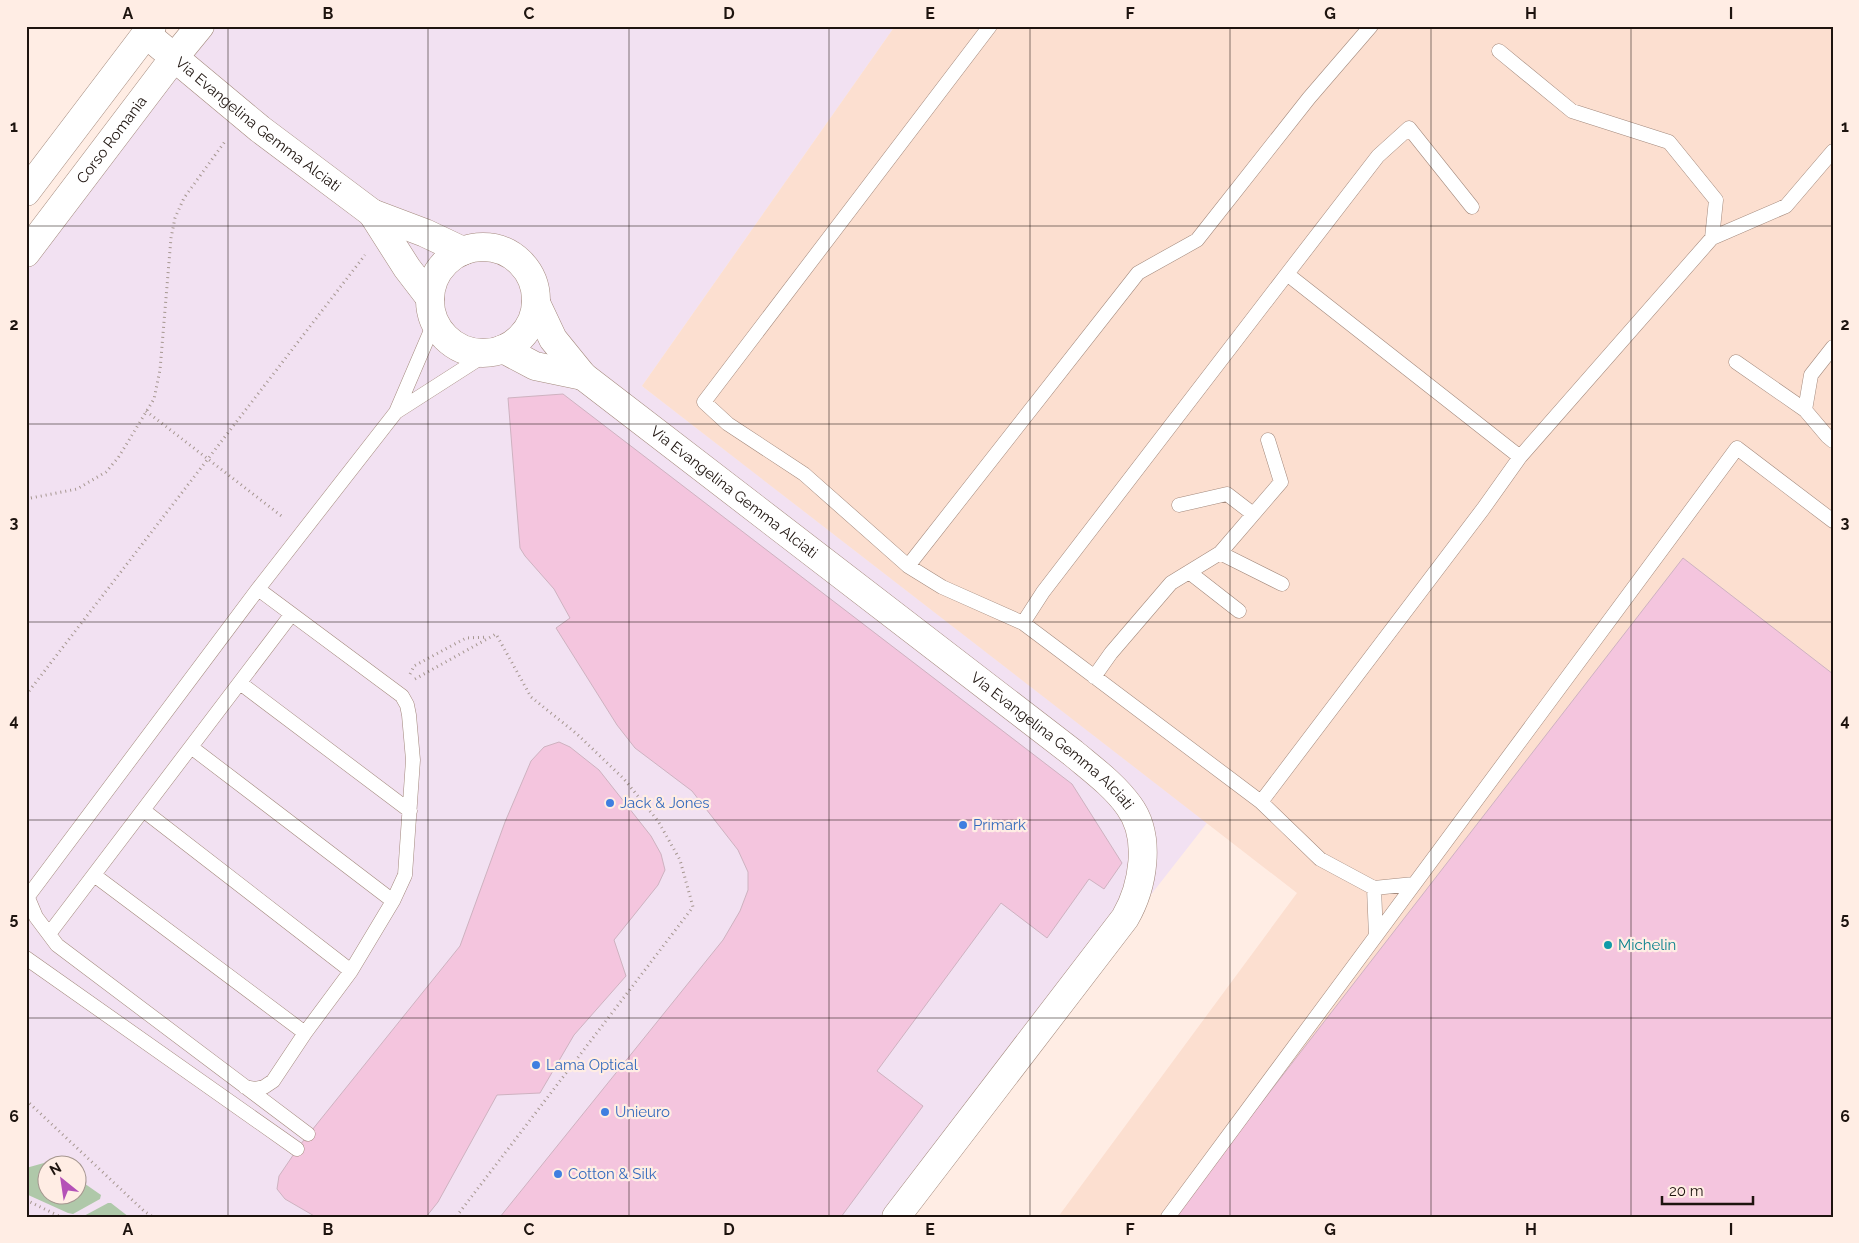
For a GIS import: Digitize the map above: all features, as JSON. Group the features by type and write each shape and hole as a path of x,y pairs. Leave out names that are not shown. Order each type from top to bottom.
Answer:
{"street":[{"name":"Corso Romania","path":"26,253 200,26"},
{"name":"Via Evangelina Gemma Alciati","path":"149,30 173,59 378,222 432,309"},
{"path":"26,192 149,30"},
{"name":"Via Evangelina Gemma Alciati","path":"378,222 425,233 463,251"},
{"path":"493,248 520,262 529,274 534,288 536,303 533,318 526,331 516,342 495,351 473,352 459,348 446,339 437,327 432,309 433,284 440,270 450,259 463,251 493,248"},
{"name":"Via Evangelina Gemma Alciati","path":"536,303 553,340 583,376 1073,753 1106,780 1130,806 1140,827 1142,873 1138,892 1125,918 896,1217"},
{"name":"Via Evangelina Gemma Alciati","path":"495,351 535,366 583,376"}],"lane":[{"path":"990,26 704,402 728,424 804,474 908,566 942,587 1023,623 1261,802 1320,859 1374,888 1414,884"},
{"path":"908,566 1138,273 1197,240 1309,98 1371,26"},
{"path":"1499,51 1572,111 1669,142 1716,200 1712,238"},
{"path":"1023,623 1042,592 1378,156 1409,128 1472,207"},
{"path":"1261,802 1483,510 1520,457 1712,238 1786,206 1833,151"},
{"path":"1287,274 1520,457"},
{"path":"308,1134 57,944 36,917 27,899 258,589 396,412 432,309"},
{"path":"1805,410 1812,375 1833,347"},
{"path":"396,412 495,351"},
{"path":"1736,362 1805,410 1833,441"},
{"path":"1094,677 1111,653 1171,583 1220,553 1281,482 1268,440"},
{"path":"1168,1217 1737,448 1833,522"},
{"path":"1179,504 1227,494 1253,514"},
{"path":"1220,553 1282,584"},
{"path":"1189,572 1239,611"},
{"path":"245,1087 255,1089 264,1087 274,1081 305,1033 351,972 393,901 405,875 413,760 409,716 402,696 291,616 258,589"},
{"path":"49,934 291,616"},
{"path":"240,683 410,811"},
{"path":"191,747 393,901"},
{"path":"143,810 351,972"},
{"path":"94,875 305,1033"},
{"path":"1374,888 1376,936"},
{"path":"26,958 297,1149"}],"path":[{"path":"26,500 77,489 106,472 118,458 154,399 160,370 171,238 175,218 184,198 244,115"},
{"path":"26,695 208,459 378,222"},
{"path":"146,411 302,532"},
{"path":"419,676 496,634 531,697 577,734 617,773 658,821 680,860 693,907 456,1217"},
{"path":"414,666 466,638 489,637"},
{"path":"26,1100 144,1211 153,1217"},
{"path":"26,1200 62,1217"}],"shaded area":[{"path":"200,26 895,26 642,386 1207,823 899,1217 26,1217 26,254"},
{"name":"Michelin","path":"895,26 1833,26 1833,1217 1058,1217 1297,893 642,386"}],"green space":[{"path":"38,1165 38,1199 26,1194 26,1168"},
{"path":"88,1186 101,1195 100,1199 88,1206"},
{"path":"111,1203 129,1217 82,1217"},
{"path":"53,1206 87,1206 73,1214"}],"building":[{"path":"563,394 1072,784 1122,863 1104,889 1089,879 1047,938 1001,903 877,1071 923,1106 841,1217 500,1217 723,940 740,911 748,890 748,872 738,850 692,791 635,748 617,725 556,628 570,618 554,589 520,548 508,398"},
{"name":"Michelin","path":"1683,558 1833,674 1833,1217 1173,1217"},
{"path":"559,742 570,747 599,770 651,836 661,854 665,870 658,885 614,940 626,976 574,1035 540,1093 497,1095 438,1202 426,1217 316,1217 285,1199 277,1189 279,1176 300,1145 460,946 505,822 531,761 544,747"}],"place":[{"name":"Jack & Jones","path":"610,803"},
{"name":"Primark","path":"963,825"},
{"name":"Michelin","path":"1608,945"},
{"name":"Lama Optical","path":"536,1065"},
{"name":"Unieuro","path":"605,1112"},
{"name":"Cotton & Silk","path":"558,1174"}]}
